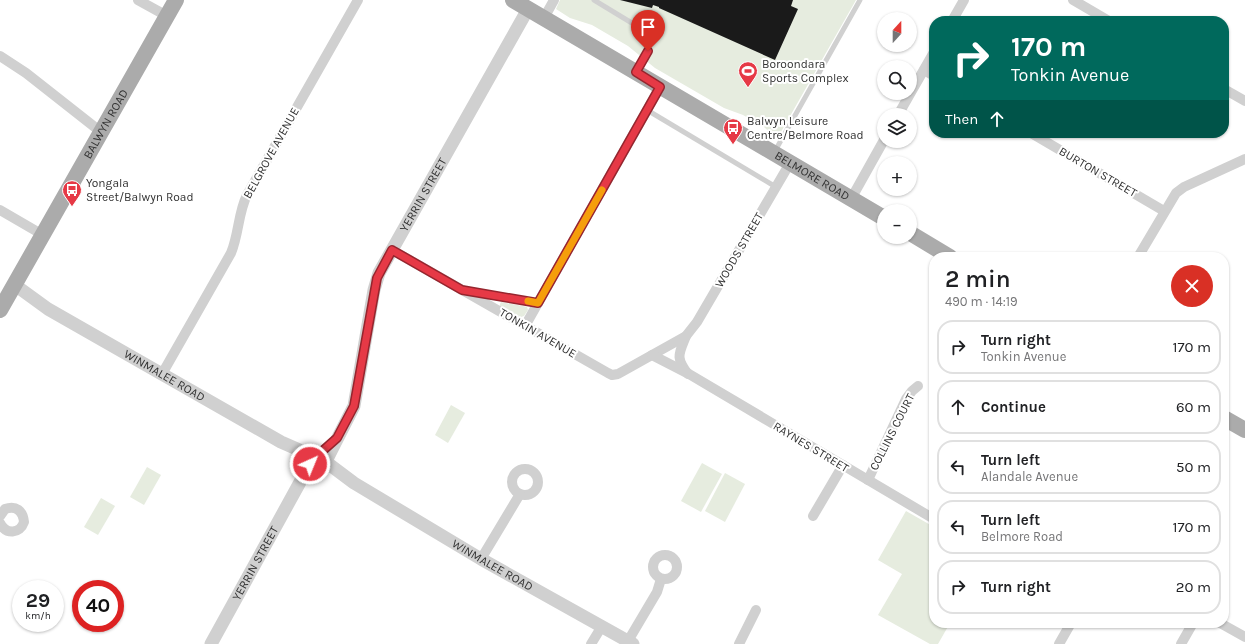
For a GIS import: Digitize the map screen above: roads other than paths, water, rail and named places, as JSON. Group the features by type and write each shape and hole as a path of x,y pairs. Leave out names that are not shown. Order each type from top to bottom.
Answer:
{"main road":[{"name":"BALWYN ROAD","path":"0,310 176,0"},
{"name":"BELMORE ROAD","path":"513,0 877,214"},
{"path":"917,238 941,252"},
{"path":"1229,421 1245,430"}],"street":[{"path":"138,0 167,16"},
{"name":"BELGROVE AVENUE","path":"162,374 231,252 242,206 247,195 358,0"},
{"path":"544,18 554,0"},
{"path":"955,16 964,0"},
{"path":"1074,0 1101,16"},
{"name":"YERRIN STREET","path":"211,644 300,483 337,438 354,406 377,278 528,9"},
{"path":"0,56 26,73 101,132"},
{"path":"902,108 929,61"},
{"path":"924,70 929,73"},
{"path":"525,326 660,87"},
{"path":"1229,92 1245,101"},
{"name":"BURTON STREET","path":"1040,138 1164,211"},
{"path":"851,199 880,148"},
{"path":"1141,252 1176,193 1184,187 1245,159"},
{"name":"WOODS STREET","path":"686,336 697,322 790,163"},
{"path":"0,210 43,235"},
{"name":"TONKIN AVENUE","path":"392,250 612,375 623,372 686,336"},
{"name":"WINMALEE ROAD","path":"12,289 318,462 482,559 631,643"},
{"name":"RAYNES STREET","path":"686,336 679,356 681,364 689,374"},
{"name":"RAYNES STREET","path":"652,355 689,374 929,516"},
{"name":"COLLINS COURT","path":"868,480 906,399 918,386"},
{"path":"814,516 843,465"},
{"path":"482,559 520,494"},
{"path":"0,516 5,509 13,507 20,510 24,522 20,529 12,532 4,529 0,523"},
{"path":"631,643 657,592 661,579"},
{"path":"739,644 756,610"},
{"path":"592,644 602,626"},
{"path":"1059,644 1068,628"},
{"path":"1181,644 1190,628"},
{"path":"1229,628 1245,637"}],"lane":[{"path":"594,0 645,31 648,38 648,51 636,72"},
{"path":"774,154 860,0"},
{"path":"648,110 776,187"},
{"path":"462,290 538,303"}],"place":[{"name":"Boroondara Sports Complex","path":"748,88"},
{"name":"Balwyn Leisure Centre/Belmore Road","path":"733,145"},
{"name":"Yongala Street/Balwyn Road","path":"72,207"}]}
